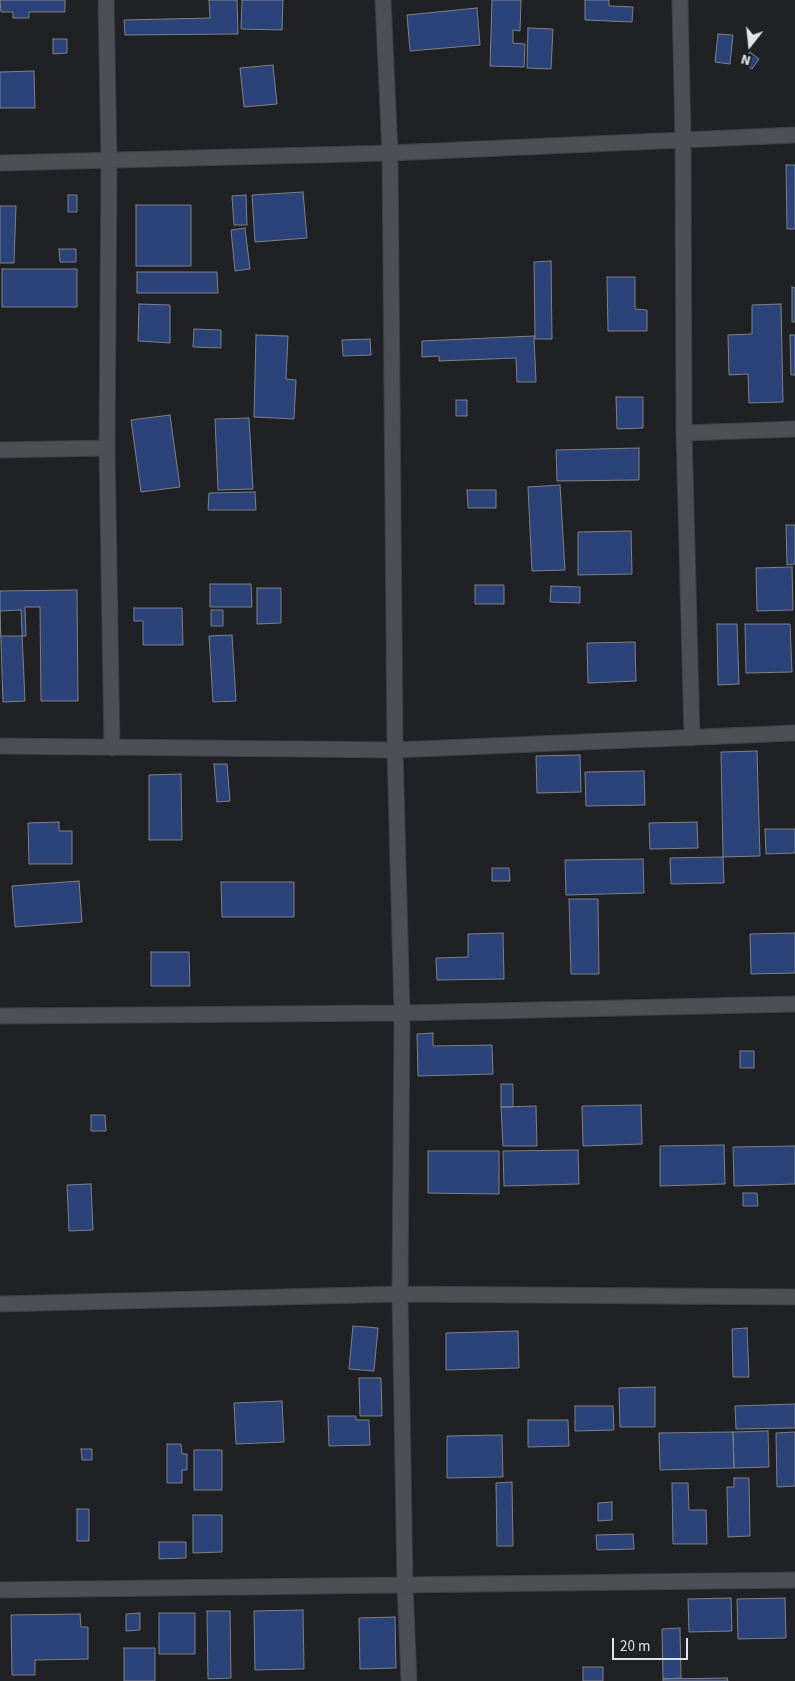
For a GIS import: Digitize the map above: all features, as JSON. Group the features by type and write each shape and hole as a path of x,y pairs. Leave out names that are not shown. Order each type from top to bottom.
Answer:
{"street":[{"path":"106,0 109,162 107,448 112,748"},
{"path":"383,0 390,153 395,750 402,1013 400,1294 405,1585 409,1681"},
{"path":"680,0 683,139 684,433 692,738"},
{"path":"0,163 109,162 390,153 795,135"},
{"path":"684,433 795,429"},
{"path":"0,450 107,448"},
{"path":"0,746 395,750 795,733"},
{"path":"0,1016 402,1013 795,1004"},
{"path":"0,1304 400,1294 795,1297"},
{"path":"0,1590 795,1580"}],"building":[{"path":"0,0 65,0 65,12 29,12 29,18 13,18 13,12 1,12"},
{"path":"209,0 237,0 238,34 125,35 124,20 210,18"},
{"path":"242,0 283,0 282,30 241,29"},
{"path":"492,0 521,0 520,31 513,30 513,43 525,44 524,67 490,66"},
{"path":"585,0 609,0 609,6 633,7 632,22 585,20"},
{"path":"477,8 480,45 410,51 407,15"},
{"path":"528,28 553,29 551,69 527,68"},
{"path":"718,34 733,35 730,64 715,62"},
{"path":"53,39 67,39 67,53 53,54"},
{"path":"750,52 759,59 752,69 742,62"},
{"path":"273,65 277,104 244,107 240,68"},
{"path":"34,71 35,108 0,108 0,72"},
{"path":"786,165 795,165 795,229 787,229"},
{"path":"303,192 307,238 255,242 252,195"},
{"path":"68,195 77,195 77,212 68,212"},
{"path":"246,195 247,225 234,225 232,196"},
{"path":"136,205 191,205 191,266 136,266"},
{"path":"0,206 16,206 14,263 0,263"},
{"path":"245,228 250,269 235,271 231,230"},
{"path":"59,249 76,249 76,262 60,262"},
{"path":"551,261 552,339 535,339 534,262"},
{"path":"2,269 77,269 77,307 2,307"},
{"path":"137,272 217,272 218,293 137,293"},
{"path":"607,277 635,277 635,309 647,310 647,331 608,331"},
{"path":"792,287 795,288 795,322 792,322"},
{"path":"139,304 170,305 170,343 138,341"},
{"path":"781,304 783,402 749,403 748,374 729,375 728,335 752,334 752,305"},
{"path":"194,329 221,330 221,348 193,347"},
{"path":"256,335 288,336 286,379 296,380 294,419 254,417"},
{"path":"790,335 795,335 795,375 791,375"},
{"path":"534,336 536,382 517,382 516,358 439,361 439,356 422,357 422,341"},
{"path":"370,339 371,355 343,356 342,340"},
{"path":"616,397 643,397 643,428 617,429"},
{"path":"456,400 467,400 467,416 456,416"},
{"path":"170,415 180,487 141,492 131,420"},
{"path":"249,418 253,489 218,490 215,419"},
{"path":"639,448 639,480 557,481 556,450"},
{"path":"560,485 565,570 532,571 528,487"},
{"path":"467,490 496,490 496,508 468,508"},
{"path":"255,492 256,510 208,510 209,493"},
{"path":"786,525 795,525 795,564 787,565"},
{"path":"631,531 632,574 578,575 578,532"},
{"path":"792,567 793,610 757,611 756,568"},
{"path":"210,584 251,584 252,607 210,607"},
{"path":"475,585 504,585 504,604 475,604"},
{"path":"551,586 580,587 580,603 550,602"},
{"path":"257,588 281,588 281,623 257,624"},
{"path":"77,590 78,701 41,701 40,607 25,607 26,636 0,636 0,591"},
{"path":"134,608 182,608 183,645 143,645 143,621 134,621"},
{"path":"21,610 25,701 3,702 0,611"},
{"path":"211,610 223,610 223,626 211,626"},
{"path":"717,624 737,624 739,684 718,685"},
{"path":"745,624 790,624 792,672 746,673"},
{"path":"232,635 236,701 213,702 209,636"},
{"path":"635,642 636,681 588,683 587,643"},
{"path":"757,751 760,856 723,857 721,752"},
{"path":"580,755 581,792 537,793 536,756"},
{"path":"214,764 227,764 230,801 217,802"},
{"path":"644,771 645,805 586,806 585,772"},
{"path":"181,774 182,840 149,840 149,775"},
{"path":"59,822 59,831 72,831 72,864 29,864 28,823"},
{"path":"697,822 698,848 650,849 649,823"},
{"path":"765,829 795,829 795,853 766,854"},
{"path":"723,857 724,883 671,884 670,858"},
{"path":"643,859 644,893 566,895 565,860"},
{"path":"492,868 509,868 510,881 492,881"},
{"path":"79,881 82,922 15,927 12,886"},
{"path":"221,882 294,882 294,917 222,917"},
{"path":"569,899 598,899 599,974 571,974"},
{"path":"503,933 504,979 437,980 436,958 468,957 468,934"},
{"path":"795,933 795,973 751,974 750,934"},
{"path":"151,952 189,952 190,986 151,986"},
{"path":"433,1033 433,1046 492,1045 493,1074 418,1076 417,1034"},
{"path":"740,1051 754,1051 754,1068 740,1068"},
{"path":"501,1084 513,1084 513,1107 501,1107"},
{"path":"641,1105 642,1144 583,1146 582,1106"},
{"path":"536,1106 537,1146 503,1146 501,1107"},
{"path":"91,1115 105,1115 106,1131 91,1131"},
{"path":"724,1145 725,1184 660,1186 660,1146"},
{"path":"795,1146 795,1184 734,1186 733,1147"},
{"path":"578,1150 579,1184 504,1186 503,1151"},
{"path":"428,1151 499,1151 499,1194 428,1193"},
{"path":"91,1184 93,1230 69,1231 67,1185"},
{"path":"743,1193 757,1193 758,1206 743,1206"},
{"path":"353,1326 378,1328 374,1371 349,1369"},
{"path":"747,1328 749,1377 733,1377 732,1329"},
{"path":"518,1331 519,1368 446,1370 446,1333"},
{"path":"359,1378 381,1378 382,1416 360,1416"},
{"path":"655,1387 655,1427 620,1427 619,1388"},
{"path":"282,1401 284,1442 236,1444 234,1403"},
{"path":"795,1404 795,1428 736,1429 735,1406"},
{"path":"575,1406 613,1406 614,1430 575,1431"},
{"path":"328,1416 356,1416 356,1420 369,1420 370,1445 329,1446"},
{"path":"528,1420 568,1420 569,1446 528,1447"},
{"path":"768,1431 769,1467 734,1468 733,1432"},
{"path":"733,1432 734,1468 660,1470 659,1433"},
{"path":"795,1432 795,1486 777,1487 776,1433"},
{"path":"502,1435 503,1477 447,1478 447,1436"},
{"path":"167,1444 181,1444 182,1454 187,1454 187,1470 182,1470 182,1483 167,1483"},
{"path":"81,1449 92,1449 92,1460 82,1460"},
{"path":"194,1450 222,1450 222,1490 194,1490"},
{"path":"734,1478 749,1478 750,1536 728,1537 727,1487 734,1487"},
{"path":"512,1482 513,1546 497,1546 496,1483"},
{"path":"672,1483 688,1483 689,1510 706,1510 707,1544 673,1544"},
{"path":"612,1502 612,1520 598,1521 598,1503"},
{"path":"77,1509 89,1509 89,1541 77,1541"},
{"path":"193,1515 222,1515 222,1552 193,1553"},
{"path":"633,1534 634,1549 597,1550 596,1535"},
{"path":"159,1542 186,1542 186,1558 159,1559"},
{"path":"731,1598 732,1631 689,1632 688,1599"},
{"path":"785,1598 786,1638 738,1639 737,1599"},
{"path":"303,1610 304,1669 255,1670 254,1611"},
{"path":"207,1611 230,1611 231,1678 208,1679"},
{"path":"140,1613 140,1630 126,1631 126,1614"},
{"path":"159,1613 195,1613 195,1654 159,1654"},
{"path":"80,1614 81,1627 88,1627 88,1659 35,1660 35,1675 12,1675 11,1615"},
{"path":"395,1617 396,1668 360,1669 359,1618"},
{"path":"680,1628 681,1678 663,1679 662,1629"},
{"path":"124,1648 155,1648 155,1681 124,1681"},
{"path":"583,1667 603,1667 603,1681 583,1681"},
{"path":"727,1678 728,1681 663,1681 663,1679"}]}
